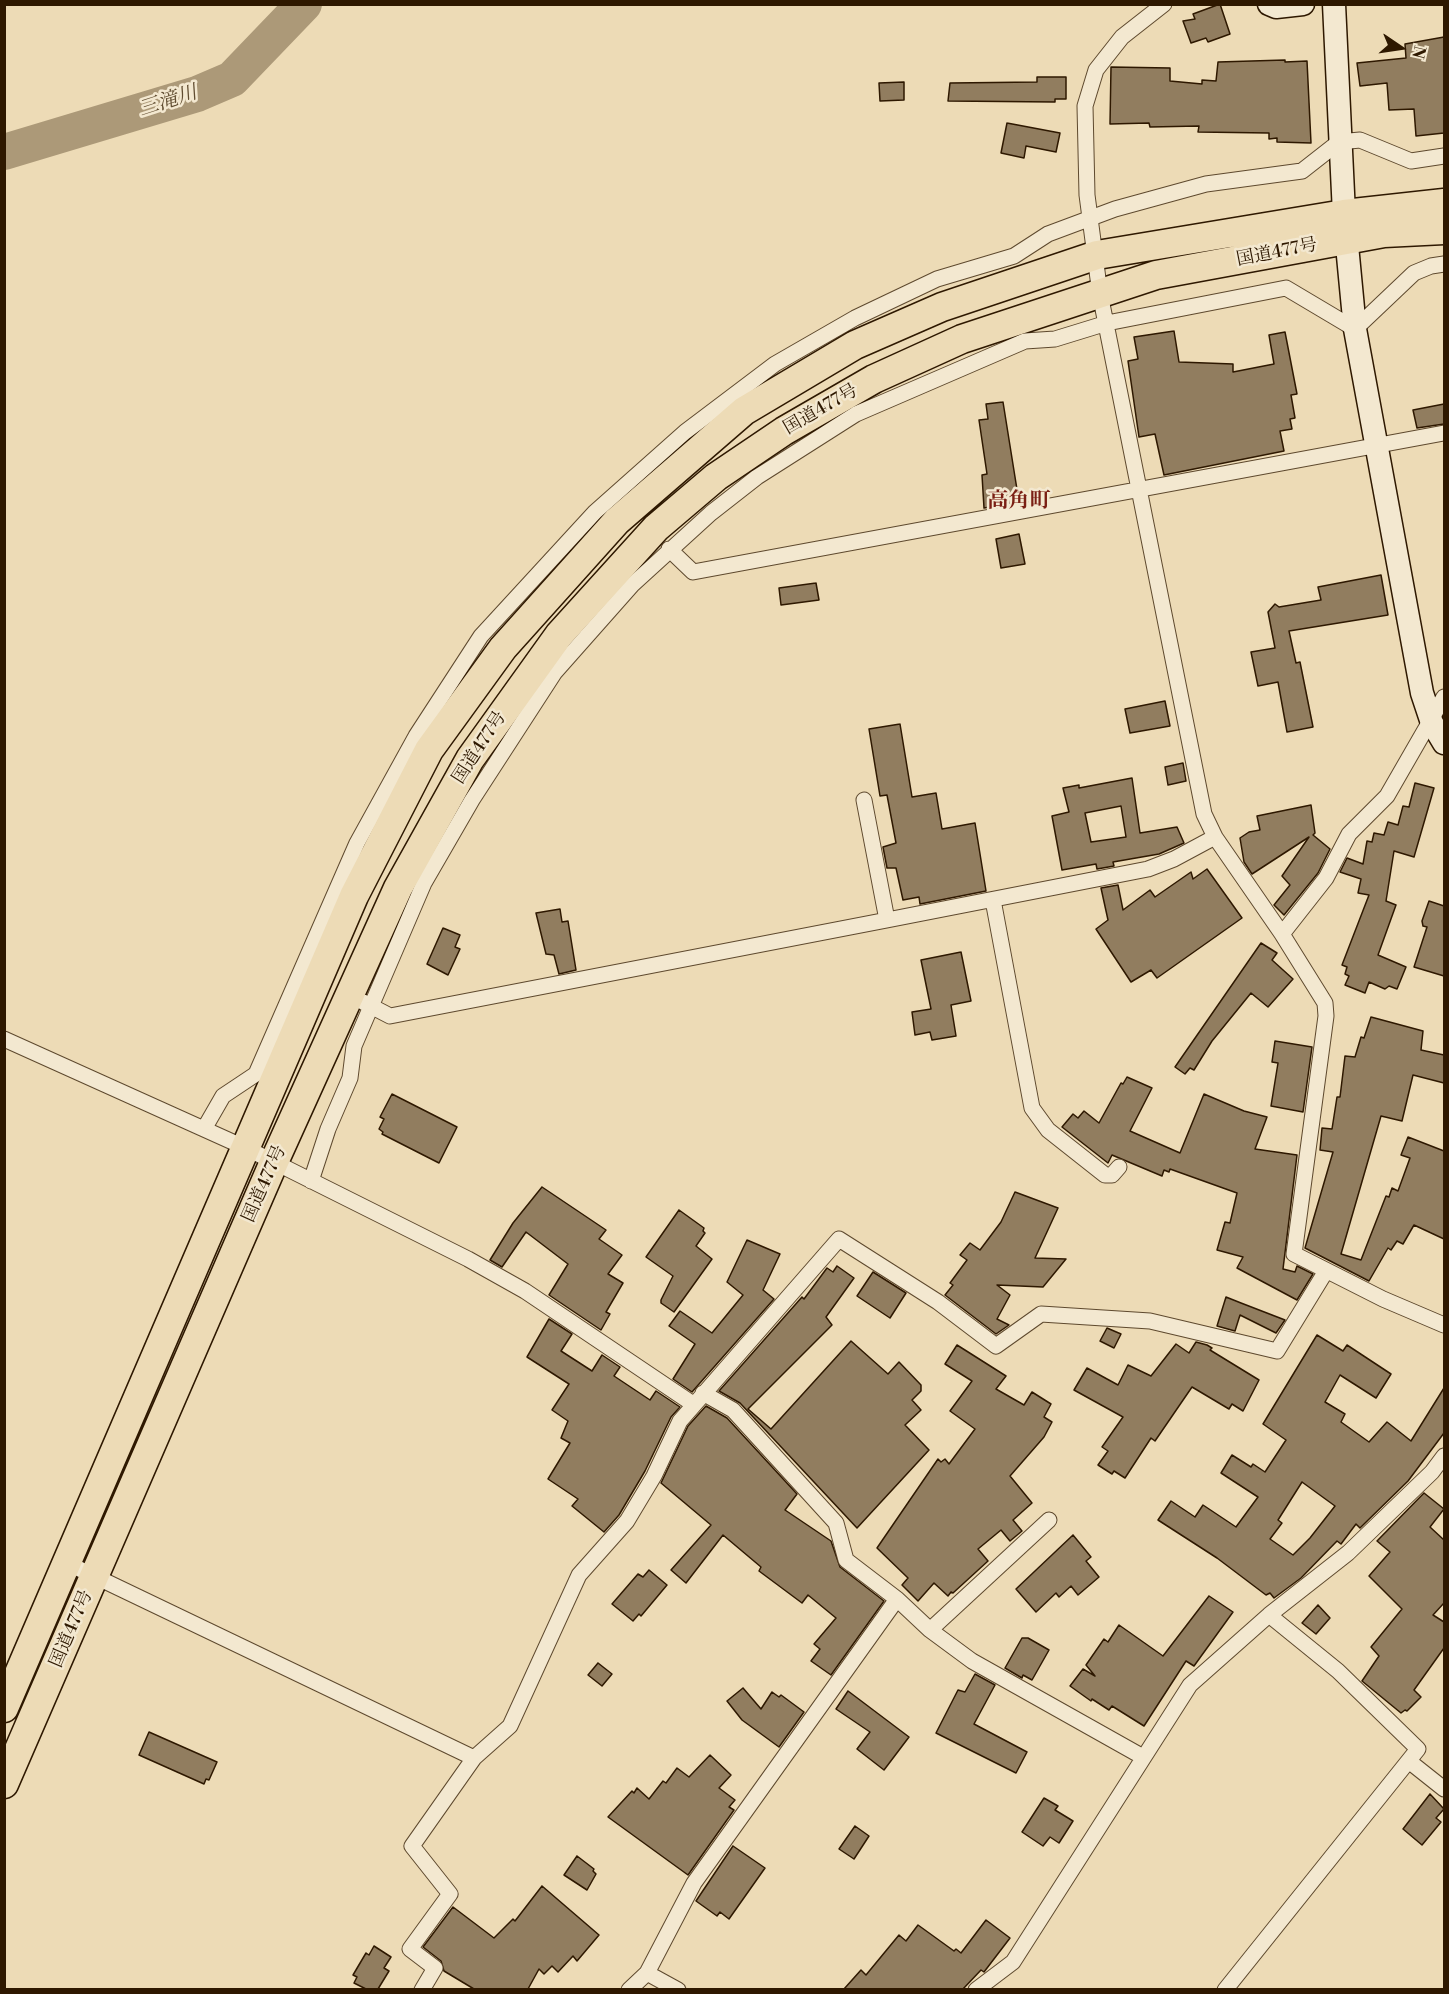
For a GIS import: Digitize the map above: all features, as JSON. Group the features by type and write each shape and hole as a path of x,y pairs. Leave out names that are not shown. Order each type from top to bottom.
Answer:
{"highway":[{"path":"1383,209 1444,192"},
{"name":"国道477号","path":"4,1785 274,1162 361,1000 398,888 470,759 559,635 656,528 716,477 784,431 874,379 962,339 1156,275 1345,227 1383,209 1444,203"},
{"name":"国道477号","path":"4,1708 354,896 429,750 502,648 617,521 744,411 855,345 942,307 1097,255 1345,227 1384,233 1444,231"}],"street":[{"path":"1164,4 1122,37 1096,70 1085,106 1087,195 1097,255 1100,294 1204,814 1215,837 1282,934 1325,1003 1326,1016 1294,1254 1383,1299 1444,1325"},
{"path":"1269,4 1276,7 1303,4"},
{"path":"1334,4 1339,142 1355,329 1422,693 1432,723 1444,743"},
{"path":"204,1129 223,1096 256,1074 357,843 416,736 481,636 595,512 685,432 775,364 855,318 937,279 1014,256 1048,234 1206,184 1302,171 1339,142 1360,140 1411,161 1444,156"},
{"path":"1355,329 1414,273 1431,266 1444,264"},
{"path":"311,1181 327,1129 350,1078 361,1000 424,883 522,719 555,672 593,627 669,549 757,477 856,414 1025,341 1055,339 1107,323 1286,288 1355,329"},
{"path":"669,549 693,572 1140,492 1444,433"},
{"path":"1282,934 1326,878 1349,834 1387,796 1432,723 1444,696"},
{"path":"864,800 887,920"},
{"path":"361,1000 390,1016 1148,868 1174,859 1215,837"},
{"path":"993,900 1032,1108 1048,1130 1105,1174 1112,1175 1119,1167"},
{"path":"4,1039 246,1148 468,1259 525,1291 698,1398 733,1410 836,1523 846,1560 897,1599 930,1630 972,1661 1143,1757"},
{"path":"422,1989 435,1968 410,1949 450,1894 412,1846 474,1758 510,1725 579,1575 627,1521 654,1476 680,1421 839,1239 938,1302 996,1346 1041,1314 1150,1321 1277,1351 1326,1271"},
{"path":"976,1989 1013,1962 1190,1685 1269,1615 1348,1553 1432,1472 1444,1456"},
{"path":"930,1630 1049,1520"},
{"path":"67,1563 474,1758"},
{"path":"629,1989 647,1973 694,1883 897,1599"},
{"path":"1225,1989 1306,1886 1410,1762 1418,1749 1338,1671 1269,1615"},
{"path":"1410,1762 1444,1789"},
{"path":"647,1973 678,1989"}],"building":[{"path":"1220,4 1230,34 1208,42 1206,38 1191,43 1183,21 1195,19 1193,14"},
{"path":"1444,37 1444,133 1416,136 1414,109 1389,110 1387,83 1360,86 1357,63 1406,58 1405,44"},
{"path":"1285,60 1285,62 1307,61 1311,143 1277,142 1277,138 1269,139 1269,133 1198,132 1199,126 1150,127 1149,123 1110,124 1111,67 1170,68 1170,81 1202,84 1202,80 1216,81 1218,62"},
{"path":"1037,77 1066,77 1066,99 1055,99 1055,102 948,101 950,83 1037,82"},
{"path":"904,82 904,100 880,101 879,83"},
{"path":"1007,123 1060,133 1056,152 1026,146 1024,158 1001,153"},
{"path":"1174,331 1179,362 1233,364 1233,372 1274,364 1269,335 1285,332 1297,394 1291,395 1295,418 1290,419 1292,429 1280,431 1284,451 1164,475 1155,434 1139,437 1128,361 1138,359 1134,337"},
{"path":"1003,402 1019,502 984,508 982,475 987,474 979,420 988,419 986,404"},
{"path":"1444,404 1444,424 1417,428 1413,410"},
{"path":"1019,534 1025,564 1001,568 996,539"},
{"path":"1381,575 1388,615 1289,631 1296,663 1300,662 1313,727 1287,732 1278,682 1258,686 1251,652 1275,648 1268,612 1275,604 1279,607 1321,600 1318,587"},
{"path":"816,583 819,600 781,605 779,588"},
{"path":"1165,701 1170,726 1130,733 1125,709"},
{"path":"900,724 912,797 936,793 942,829 975,823 986,891 920,904 919,897 903,900 896,868 887,868 883,847 896,843 887,795 880,796 869,729"},
{"path":"1183,763 1186,781 1168,785 1165,767"},
{"path":"1132,778 1140,833 1177,827 1184,843 1159,854 1113,862 1114,866 1097,869 1096,864 1062,870 1052,816 1069,812 1063,788 1079,785 1079,788","holes":["1121,806 1126,837 1091,842 1085,813"]},
{"path":"1415,783 1434,788 1414,857 1394,851 1386,901 1396,905 1378,955 1406,967 1397,989 1389,986 1385,989 1369,982 1365,993 1345,985 1349,976 1345,974 1347,967 1342,965 1369,895 1358,893 1361,879 1340,872 1347,858 1363,864 1367,841 1372,842 1374,833 1384,835 1388,822 1398,825 1403,806 1409,807"},
{"path":"1311,805 1315,833 1313,835 1330,849 1318,873 1284,915 1274,905 1290,885 1282,876 1309,837 1252,874 1244,862 1240,838 1249,832 1260,830 1257,816"},
{"path":"1207,869 1242,918 1157,978 1151,970 1131,982 1096,929 1108,920 1101,888 1118,885 1123,910 1150,890 1155,897 1191,872 1193,879"},
{"path":"1429,901 1444,906 1444,976 1414,967 1427,927 1423,926 1422,921"},
{"path":"560,909 562,922 568,921 576,970 559,974 554,955 546,954 536,913"},
{"path":"443,928 460,935 455,947 460,949 448,975 427,964"},
{"path":"1261,943 1277,953 1272,960 1293,979 1268,1007 1251,993 1212,1041 1194,1070 1190,1068 1185,1074 1175,1067"},
{"path":"961,952 971,1001 951,1005 956,1036 932,1040 930,1032 915,1035 912,1012 931,1009 921,960"},
{"path":"1371,1017 1423,1031 1421,1050 1444,1055 1444,1083 1413,1075 1402,1121 1381,1116 1341,1254 1361,1260 1386,1196 1389,1197 1392,1188 1398,1191 1410,1158 1401,1155 1408,1137 1444,1151 1444,1239 1414,1225 1403,1244 1397,1241 1391,1250 1388,1248 1369,1281 1305,1248 1333,1152 1320,1150 1322,1128 1332,1129 1337,1097 1340,1097 1345,1056 1355,1057 1361,1037 1364,1038"},
{"path":"1275,1041 1312,1047 1303,1112 1271,1106 1278,1063 1272,1062"},
{"path":"1127,1077 1152,1088 1130,1131 1180,1153 1204,1094 1244,1111 1267,1117 1255,1149 1297,1155 1283,1269 1295,1272 1297,1266 1313,1274 1297,1300 1237,1268 1243,1257 1217,1250 1225,1222 1230,1223 1237,1193 1170,1169 1169,1172 1164,1170 1162,1176 1112,1155 1108,1163 1062,1127 1073,1114 1078,1118 1084,1111 1099,1123 1121,1083 1123,1084"},
{"path":"392,1094 457,1127 439,1163 382,1134 383,1132 379,1129 384,1119 380,1117"},
{"path":"542,1187 606,1230 599,1239 622,1255 608,1274 623,1283 606,1312 610,1314 601,1330 549,1295 568,1264 526,1232 502,1267 490,1260 513,1223"},
{"path":"1015,1192 1058,1208 1035,1258 1066,1259 1043,1287 997,1285 1010,1295 997,1319 1009,1325 996,1334 945,1295 953,1285 950,1283 967,1260 960,1255 970,1243 980,1250 1001,1222"},
{"path":"679,1210 704,1228 705,1233 696,1246 712,1259 674,1312 661,1303 673,1276 646,1257"},
{"path":"747,1240 780,1254 763,1290 774,1299 692,1392 673,1379 695,1344 669,1326 680,1311 712,1333 743,1295 727,1282"},
{"path":"837,1266 854,1278 826,1317 832,1325 748,1409 771,1429 851,1341 888,1374 899,1362 921,1385 921,1391 912,1400 921,1410 905,1425 929,1450 857,1528 740,1403 719,1391 802,1297 804,1299 827,1268 833,1272"},
{"path":"873,1272 906,1293 890,1318 857,1296"},
{"path":"1226,1297 1285,1320 1276,1333 1240,1315 1235,1331 1217,1326"},
{"path":"549,1319 572,1334 561,1351 592,1371 602,1355 620,1367 614,1376 650,1400 656,1391 680,1407 671,1417 645,1471 619,1515 604,1532 572,1506 578,1499 548,1479 570,1443 561,1438 568,1421 552,1410 569,1384 527,1357"},
{"path":"1107,1328 1121,1334 1114,1348 1100,1341"},
{"path":"1317,1335 1343,1351 1347,1345 1391,1374 1376,1398 1340,1375 1325,1402 1345,1414 1341,1422 1369,1442 1387,1422 1411,1441 1444,1388 1444,1433 1408,1481 1360,1528 1356,1524 1341,1544 1337,1541 1301,1578 1274,1598 1270,1593 1266,1595 1217,1558 1158,1520 1171,1501 1195,1517 1203,1505 1236,1527 1258,1497 1221,1473 1232,1455 1251,1467 1253,1464 1265,1472 1286,1440 1263,1424","holes":["1302,1482 1335,1506 1310,1538 1293,1555 1270,1539 1282,1523 1278,1520"]},
{"path":"1196,1342 1212,1348 1210,1350 1259,1380 1243,1411 1232,1404 1229,1409 1192,1387 1155,1441 1151,1438 1125,1478 1114,1471 1112,1474 1098,1465 1108,1451 1102,1447 1123,1417 1074,1390 1087,1368 1118,1385 1128,1365 1151,1376 1176,1344 1189,1353"},
{"path":"957,1345 1006,1376 996,1389 1024,1405 1032,1392 1051,1404 1044,1417 1052,1422 1044,1437 1010,1476 1032,1503 1013,1520 1022,1531 1010,1541 1001,1530 978,1549 988,1561 953,1593 951,1592 948,1596 934,1583 918,1601 902,1585 908,1578 877,1548 938,1459 941,1462 945,1459 949,1464 975,1429 950,1411 972,1381 945,1364"},
{"path":"706,1406 727,1418 797,1494 785,1510 831,1541 840,1567 884,1601 831,1675 811,1661 820,1649 814,1644 836,1618 808,1595 802,1603 759,1571 761,1567 723,1535 686,1583 671,1570 711,1525 661,1483 688,1426"},
{"path":"1424,1493 1444,1509 1430,1527 1444,1540 1444,1603 1433,1615 1444,1622 1444,1648 1414,1690 1421,1697 1407,1711 1401,1713 1362,1681 1379,1656 1371,1647 1402,1609 1369,1576 1390,1552 1377,1541"},
{"path":"1073,1535 1091,1557 1086,1561 1099,1577 1078,1595 1071,1586 1059,1597 1056,1593 1036,1612 1016,1589"},
{"path":"649,1570 667,1585 641,1616 639,1614 633,1621 612,1604 638,1574 643,1577"},
{"path":"1209,1596 1233,1612 1194,1666 1186,1661 1144,1726 1112,1706 1109,1710 1092,1699 1091,1701 1070,1686 1083,1669 1095,1676 1086,1665 1104,1639 1108,1642 1119,1625 1163,1656"},
{"path":"1318,1605 1330,1618 1316,1634 1302,1623"},
{"path":"1022,1638 1028,1638 1049,1650 1032,1680 1023,1675 1022,1678 1005,1668"},
{"path":"598,1663 612,1674 602,1686 588,1675"},
{"path":"975,1674 995,1685 974,1724 1027,1752 1016,1773 936,1733 958,1690 965,1692"},
{"path":"743,1688 761,1709 772,1692 779,1697 781,1695 804,1712 779,1747 742,1720 727,1701"},
{"path":"848,1691 909,1737 884,1770 857,1749 870,1732 836,1709"},
{"path":"149,1732 217,1762 209,1780 206,1779 204,1784 139,1755"},
{"path":"710,1755 731,1775 719,1788 735,1800 729,1807 734,1810 688,1875 608,1817 632,1791 634,1793 637,1788 649,1799 663,1781 666,1783 677,1768 689,1777"},
{"path":"1430,1794 1444,1809 1436,1818 1441,1822 1422,1845 1403,1829"},
{"path":"1044,1798 1058,1806 1055,1810 1073,1821 1059,1843 1050,1837 1043,1846 1022,1832"},
{"path":"855,1826 869,1836 854,1859 839,1849"},
{"path":"733,1846 765,1868 729,1919 720,1912 717,1916 696,1901"},
{"path":"577,1856 594,1869 596,1874 587,1890 564,1875"},
{"path":"542,1886 599,1935 577,1961 573,1956 558,1972 552,1966 544,1974 539,1969 528,1989 474,1989 444,1971 441,1961 423,1947 453,1907 494,1938 513,1919 515,1921"},
{"path":"986,1920 1010,1938 984,1972 981,1970 963,1989 844,1989 861,1970 866,1975 899,1935 906,1941 918,1925 954,1951 956,1949 961,1953"},
{"path":"374,1946 391,1957 384,1968 389,1971 378,1989 366,1989 354,1983 357,1977 353,1975 366,1953 369,1955"}],"waterway":[{"name":"三滝川","path":"4,152 197,94 232,79 304,4"}],"district":[{"name":"高角町","path":"1019,502"}]}
